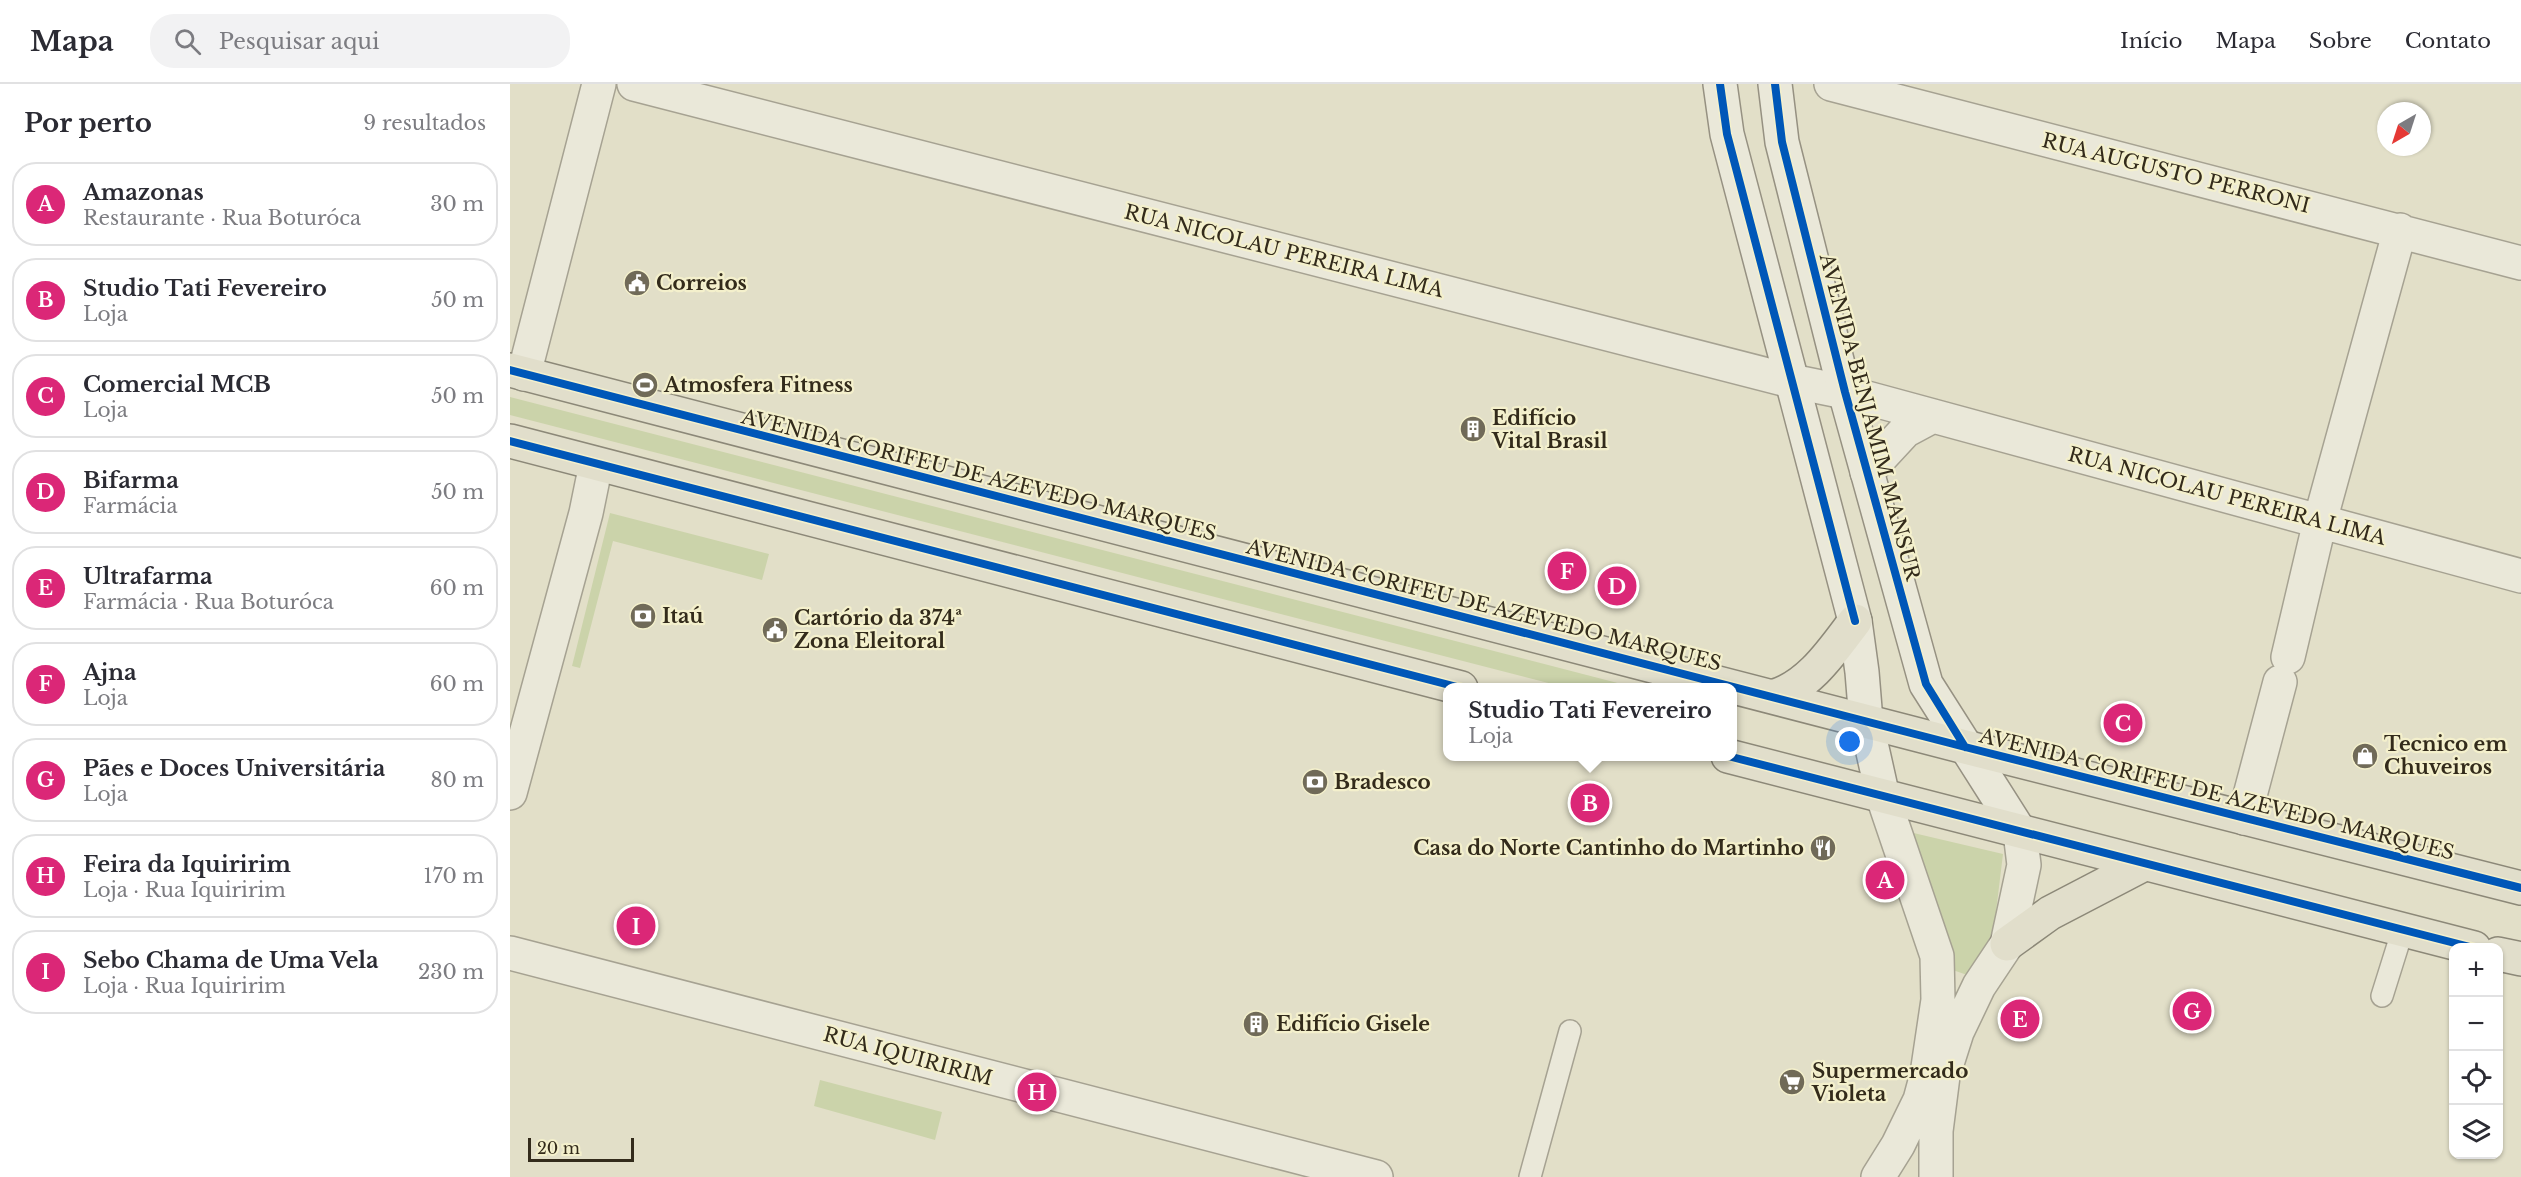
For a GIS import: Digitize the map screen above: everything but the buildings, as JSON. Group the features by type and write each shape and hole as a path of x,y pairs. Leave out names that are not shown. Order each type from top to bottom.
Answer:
{"main road":[{"name":"AVENIDA CORIFEU DE AZEVEDO MARQUES","path":"517,372 1718,683"},
{"path":"510,441 1445,683"},
{"path":"1772,697 1788,693 1825,660 1855,621"},
{"name":"AVENIDA CORIFEU DE AZEVEDO MARQUES","path":"1737,688 2521,888"},
{"path":"1737,758 2455,943"},
{"path":"2007,944 2050,913 2144,864"},
{"path":"2503,955 2521,959"}],"street":[{"path":"517,372 599,84"},
{"name":"RUA NICOLAU PEREIRA LIMA","path":"634,84 1791,381 1845,392 2521,576"},
{"path":"1720,84 1727,134 1855,621 1866,721 1883,797 1937,956 1936,1177"},
{"name":"AVENIDA BENJAMIM MANSUR","path":"1775,84 1782,142 1845,392 1926,684 2020,832"},
{"name":"RUA AUGUSTO PERRONI","path":"1831,84 2521,263"},
{"path":"2244,818 2284,669 2320,521 2400,230"},
{"path":"1867,472 1905,431 1934,416"},
{"path":"510,793 586,513 596,464"},
{"path":"1878,1177 1898,1145 1979,986 2007,944 2024,865 2020,832"},
{"name":"RUA IQUIRIRIM","path":"510,953 1376,1177"}],"lane":[{"path":"2382,996 2403,929"},
{"path":"1530,1177 1570,1031"}],"green space":[{"path":"510,397 1618,683 1548,683 510,415"},
{"path":"610,513 769,554 762,580 613,541 580,668 572,666"},
{"path":"1905,831 2003,854 1994,928 1973,977 1947,968"},
{"path":"820,1080 942,1112 935,1140 814,1106"}],"cycle path":[{"path":"1720,84 1727,134 1855,621"},
{"path":"1775,84 1782,142 1845,392 1926,684 1965,747"},
{"path":"510,370 1718,683"},
{"path":"510,441 1443,683"},
{"path":"1737,688 2521,888"},
{"path":"1737,758 2455,943"}],"place":[{"name":"Correios","path":"637,283"},
{"name":"Atmosfera Fitness","path":"645,385"},
{"name":"Edifício Vital Brasil","path":"1473,429"},
{"name":"Ajna","path":"1567,571"},
{"name":"Bifarma","path":"1617,586"},
{"name":"Itaú","path":"643,616"},
{"name":"Cartório da 374ª Zona Eleitoral","path":"775,630"},
{"name":"Comercial MCB","path":"2123,723"},
{"name":"Tecnico em Chuveiros","path":"2365,756"},
{"name":"Bradesco","path":"1315,782"},
{"name":"Studio Tati Fevereiro","path":"1590,803"},
{"name":"Casa do Norte Cantinho do Martinho","path":"1823,848"},
{"name":"Amazonas","path":"1885,880"},
{"name":"Sebo Chama de Uma Vela","path":"636,926"},
{"name":"Pães e Doces Universitária","path":"2192,1011"},
{"name":"Ultrafarma","path":"2020,1019"},
{"name":"Edifício Gisele","path":"1256,1024"},
{"name":"Supermercado Violeta","path":"1792,1082"},
{"name":"Feira da Iquiririm","path":"1037,1092"}]}
